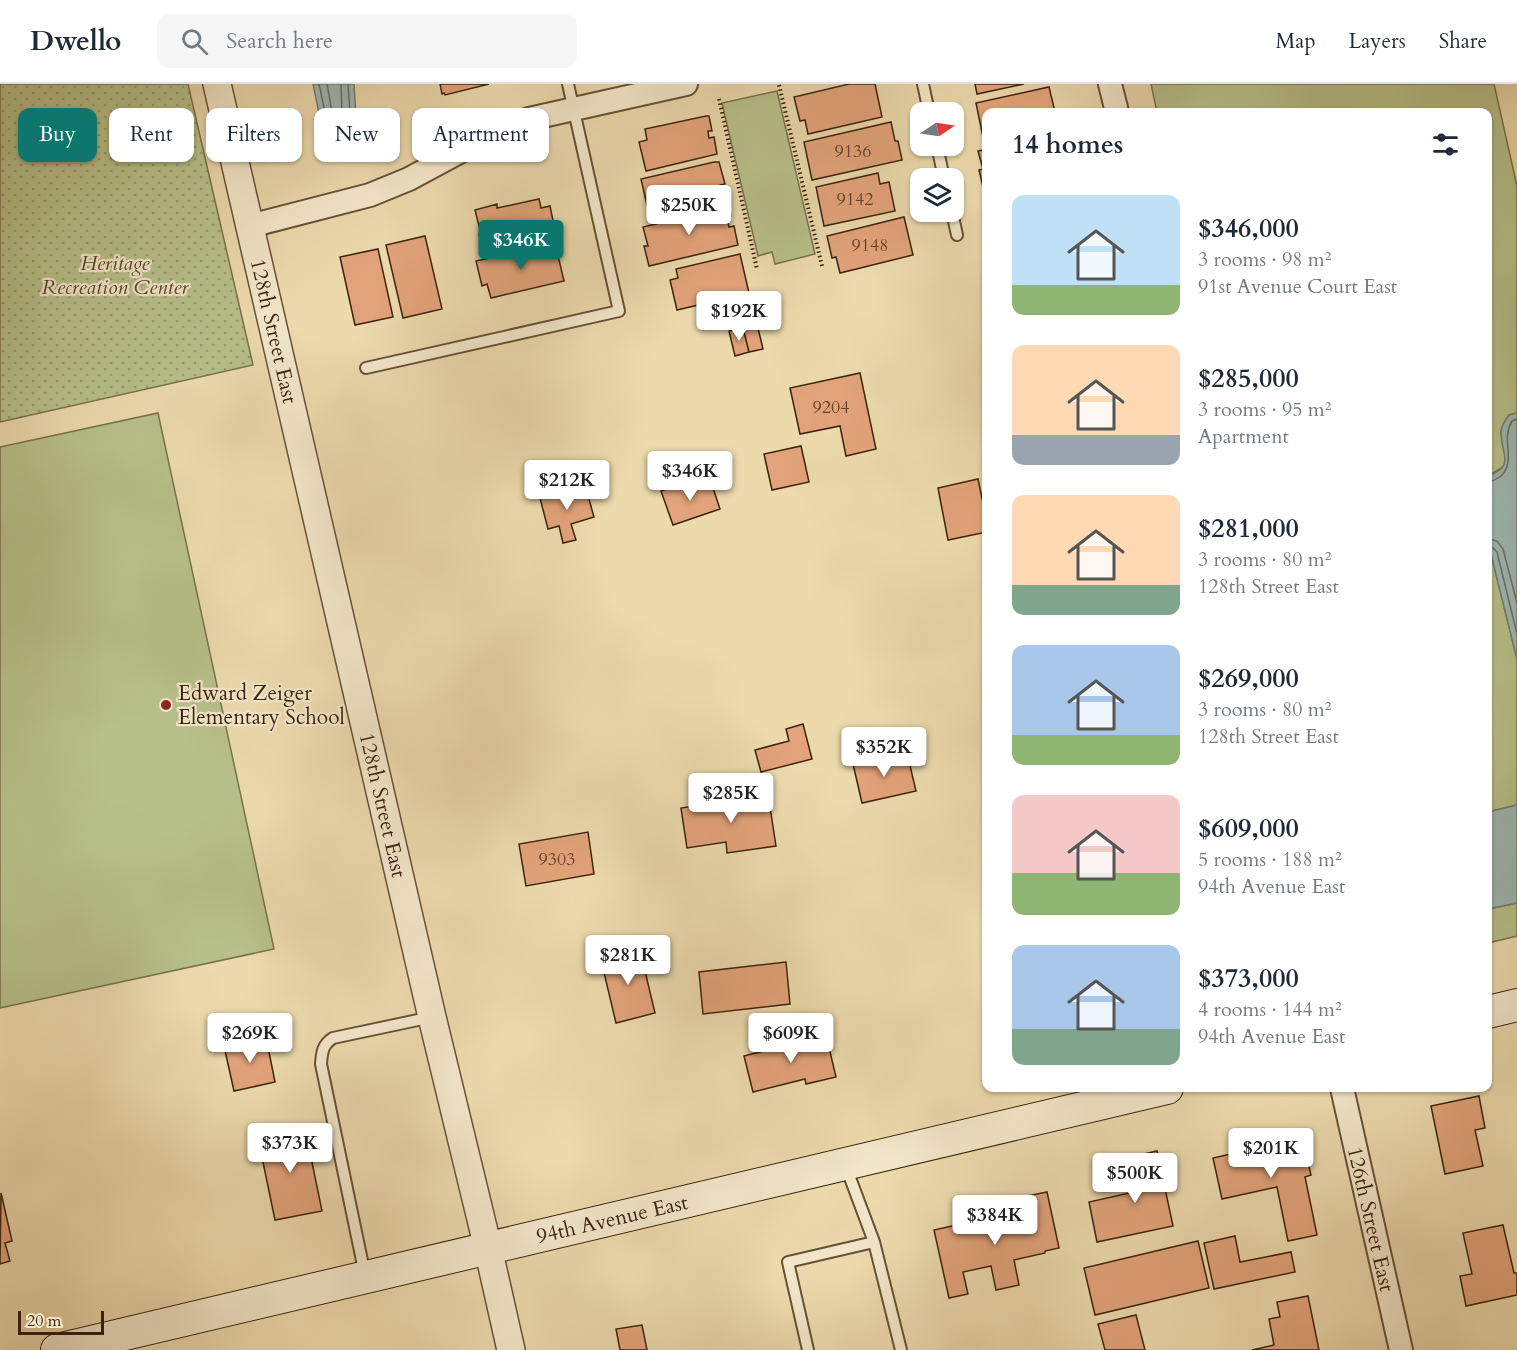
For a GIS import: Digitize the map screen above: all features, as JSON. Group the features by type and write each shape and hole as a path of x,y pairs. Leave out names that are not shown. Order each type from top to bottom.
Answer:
{"main road":[{"path":"1492,1011 1517,1005"},
{"name":"94th Avenue East","path":"62,1349 1150,1092"}],"street":[{"name":"128th Street East","path":"217,84 511,1350"},
{"path":"250,226 370,195 409,179 497,132 529,119 686,84"},
{"path":"1110,84 1116,108"},
{"name":"126th Street East","path":"1343,1092 1401,1350"}],"lane":[{"path":"366,368 619,311 568,84"},
{"path":"923,84 927,102"},
{"path":"954,222 957,236"},
{"path":"366,1277 321,1064 322,1049 326,1042 333,1038 432,1017"},
{"path":"845,1164 874,1242 901,1350"},
{"path":"808,1350 788,1262 874,1242"}],"path":[{"path":"779,85 822,266"},
{"path":"719,99 757,269"}],"green space":[{"name":"Heritage Recreation Center","path":"0,84 188,84 194,108 109,108 109,162 194,162 194,110 253,365 0,422"},
{"path":"1151,84 1494,84 1517,186 1517,413 1509,415 1501,432 1507,459 1503,467 1492,474 1492,108 1156,108"},
{"path":"777,91 815,254 775,264 772,252 758,256 722,103"},
{"path":"158,413 274,949 0,1008 0,447"},
{"path":"1492,558 1517,659 1517,805 1492,811"},
{"path":"1517,903 1517,936 1492,942 1492,908"}],"water":[{"path":"313,84 354,84 356,108 318,108"},
{"path":"1517,413 1517,659 1492,558 1492,474 1504,464 1501,433 1509,415"},
{"path":"1517,805 1517,903 1492,908 1492,811"}],"building":[{"path":"440,84 489,84 445,95 442,94"},
{"path":"849,84 875,84 882,117 808,134 805,120 800,121 794,97"},
{"path":"975,84 1024,84 977,94"},
{"path":"1049,87 1054,108 982,108 982,132 976,103"},
{"path":"709,116 712,131 708,131 709,138 714,137 717,154 646,171 639,142 647,140 645,129"},
{"path":"891,122 902,160 812,180 804,142"},
{"path":"982,150 982,165 978,151"},
{"path":"719,162 725,184 720,185 723,201 650,218 641,179"},
{"path":"878,173 880,184 889,182 895,211 824,226 816,187"},
{"path":"539,199 541,208 550,206 556,235 483,252 475,210 497,204 497,208"},
{"path":"729,206 731,216 727,218 729,227 734,226 738,245 649,266 644,246 648,246 643,227"},
{"path":"904,217 913,255 840,273 836,257 832,258 827,236"},
{"path":"425,236 442,309 403,318 386,245"},
{"path":"555,243 564,281 491,298 487,284 482,286 476,261"},
{"path":"378,249 393,317 355,325 340,257"},
{"path":"740,254 749,293 677,310 670,280 678,278 676,269"},
{"path":"757,324 763,349 749,352 743,328"},
{"path":"743,328 749,352 735,356 729,331"},
{"path":"860,373 876,449 846,456 840,426 800,434 790,388"},
{"path":"801,446 809,482 772,490 764,454"},
{"path":"978,479 982,498 982,533 948,540 938,488"},
{"path":"690,481 693,488 711,482 720,509 673,525 661,491"},
{"path":"585,485 594,517 571,524 576,540 563,543 559,526 548,529 540,498"},
{"path":"803,724 812,759 761,772 755,750 789,741 786,729"},
{"path":"907,753 916,791 862,803 853,764"},
{"path":"768,794 776,846 727,853 726,842 687,848 681,808"},
{"path":"588,832 594,874 526,886 519,844"},
{"path":"640,950 655,1013 616,1023 601,960"},
{"path":"786,962 790,1004 703,1014 699,972"},
{"path":"826,1035 836,1077 806,1084 805,1079 753,1092 744,1056"},
{"path":"266,1037 275,1082 234,1091 224,1046"},
{"path":"1479,1096 1485,1128 1475,1130 1483,1166 1445,1174 1431,1106"},
{"path":"305,1128 322,1211 275,1220 258,1138"},
{"path":"1280,1129 1283,1143 1297,1140 1300,1157 1306,1155 1311,1175 1305,1177 1317,1235 1288,1241 1277,1187 1222,1199 1213,1158 1253,1149 1250,1136"},
{"path":"1157,1151 1173,1226 1097,1242 1089,1202 1134,1192 1132,1182 1137,1181 1131,1157"},
{"path":"1047,1192 1059,1248 1014,1260 1019,1285 996,1290 991,1266 963,1272 968,1294 949,1298 934,1230 988,1218 989,1226 1031,1217 1027,1196"},
{"path":"1,1193 12,1241 5,1243 10,1261 0,1264"},
{"path":"1503,1225 1514,1273 1517,1273 1517,1295 1466,1306 1460,1276 1472,1274 1463,1233"},
{"path":"1235,1236 1240,1262 1291,1252 1295,1272 1214,1289 1204,1243"},
{"path":"1198,1241 1209,1288 1095,1315 1084,1268"},
{"path":"1308,1296 1319,1350 1252,1350 1274,1345 1269,1319 1280,1317 1277,1302"},
{"path":"1136,1315 1145,1350 1105,1350 1098,1324"},
{"path":"642,1325 647,1350 620,1350 616,1329"}],"place":[{"name":"Edward Zeiger Elementary School","path":"166,705"}]}
